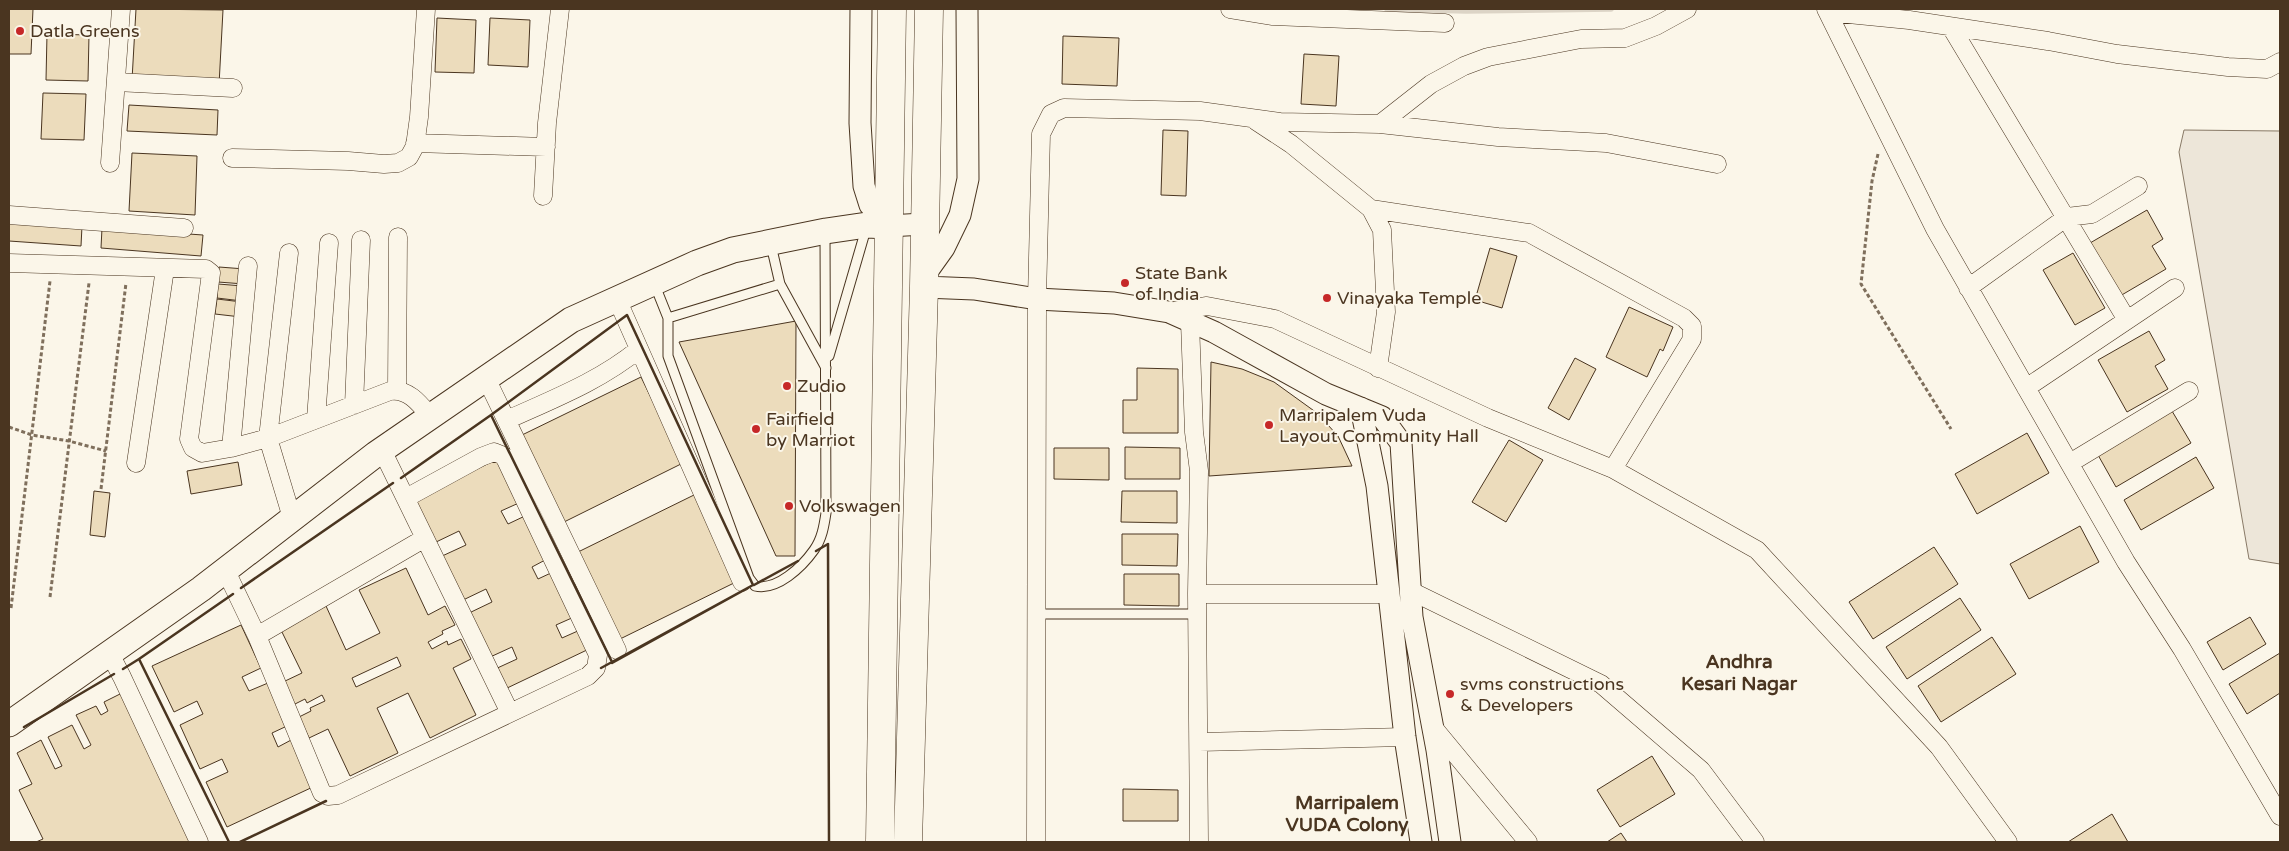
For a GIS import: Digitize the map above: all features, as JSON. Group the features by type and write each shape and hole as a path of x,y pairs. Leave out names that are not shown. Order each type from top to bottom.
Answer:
{"main road":[{"path":"880,842 878,225 891,210 892,9"},
{"path":"908,842 924,282 929,9"},
{"path":"9,724 225,570 382,450 571,320 654,282 724,254 770,242 826,231 878,225"}],"street":[{"path":"110,164 121,9"},
{"path":"232,158 398,163 409,157 415,144 419,117 426,9"},
{"path":"543,196 560,9"},
{"path":"861,9 860,123 864,186 878,225 924,224"},
{"path":"967,9 968,179 960,215 944,248 924,282 1037,299 1114,303 1168,312 1214,332 1326,394 1382,417 1401,443 1400,593 1405,736 1421,842"},
{"path":"1230,9 1273,16 1445,23"},
{"path":"1380,124 1430,84 1480,60 1581,39 1625,38 1656,26 1687,9"},
{"path":"1827,10 2048,41 2117,54 2228,67 2267,69 2280,62"},
{"path":"1827,10 1935,229 1968,288 2126,562 2187,658 2280,816"},
{"path":"1951,27 2002,114 2067,217 2127,320"},
{"path":"116,82 233,88"},
{"path":"1036,842 1037,299 1041,134 1051,114 1064,108 1200,111 1280,122 1380,124 1498,137 1606,144 1717,164"},
{"path":"1251,118 1291,144 1370,209 1382,230 1386,312 1378,368"},
{"path":"415,144 546,147"},
{"path":"1968,288 2067,217 2092,214 2138,186"},
{"path":"1370,209 1529,233 1684,318 1692,326 1692,339 1613,470"},
{"path":"9,215 184,228"},
{"path":"397,390 398,237"},
{"path":"354,405 361,240"},
{"path":"316,419 329,243"},
{"path":"289,253 268,438 292,518"},
{"path":"9,263 91,267 206,269 211,273 189,439 193,448 202,453 231,448 268,438 397,390 406,392 430,416"},
{"path":"231,448 248,266"},
{"path":"136,463 165,269"},
{"path":"2026,388 2175,288"},
{"path":"617,299 742,582"},
{"path":"1168,312 1207,306 1276,318 1378,368 1488,418 1613,470 1757,550 1939,747 2008,842"},
{"path":"1190,322 1194,432 1199,471 1197,594 1199,842"},
{"path":"507,420 580,387 622,363 639,349"},
{"path":"486,378 617,650"},
{"path":"2070,463 2189,391"},
{"path":"1361,408 1400,593 1412,617 1433,727 1450,842"},
{"path":"382,450 510,713"},
{"path":"225,570 257,636 322,793 328,796 338,795 588,676 596,668 598,655 504,456 494,452 480,456 406,498"},
{"path":"257,636 425,538"},
{"path":"1197,594 1400,593 1601,684 1701,770 1755,842"},
{"path":"108,652 122,677 199,842"},
{"path":"1433,727 1528,842"},
{"path":"1199,742 1405,736"}],"lane":[{"path":"826,368 878,225"},
{"path":"654,282 668,318 668,356 749,578 754,586 763,588 783,581 814,550 822,534 826,513 826,231"},
{"path":"770,242 780,284 826,368"},
{"path":"668,318 780,284"},
{"path":"1036,614 1197,614"}],"path":[{"path":"1884,126 1872,181 1861,284 1951,429"},
{"path":"11,608 52,265"},
{"path":"50,597 91,267"},
{"path":"101,489 128,268"},
{"path":"9,427 32,435 69,441 106,451"}],"shaded area":[{"path":"2184,130 2280,131 2280,564 2249,559 2179,152"}],"building":[{"name":"Datla Greens","path":"9,9 33,9 31,54 9,54"},
{"path":"136,9 223,10 219,85 132,80"},
{"path":"437,18 476,20 474,73 435,72"},
{"path":"490,18 530,20 528,67 488,65"},
{"path":"47,34 89,35 88,81 46,80"},
{"path":"1063,36 1119,38 1117,86 1062,84"},
{"path":"1304,54 1339,56 1336,106 1301,104"},
{"path":"43,93 86,94 84,140 41,139"},
{"path":"129,105 218,110 217,135 127,131"},
{"path":"1163,130 1188,131 1186,196 1161,195"},
{"path":"132,153 197,156 195,215 129,211"},
{"path":"2147,210 2163,239 2152,246 2166,269 2120,296 2090,243"},
{"path":"9,221 82,226 81,246 9,241"},
{"path":"102,228 203,235 201,256 101,248"},
{"path":"1490,248 1517,256 1502,308 1475,300"},
{"path":"2073,253 2105,308 2075,325 2043,270"},
{"path":"219,267 245,269 244,284 218,282"},
{"path":"218,284 243,286 242,301 217,298"},
{"path":"217,299 242,302 241,317 215,314"},
{"path":"1629,307 1673,327 1663,351 1660,349 1647,377 1606,357"},
{"path":"796,321 795,556 776,556 679,342"},
{"path":"2149,331 2165,360 2155,366 2168,389 2127,412 2098,360"},
{"path":"1575,358 1596,369 1569,420 1548,408"},
{"name":"Marripalem Vuda Layout Community Hall","path":"1211,362 1242,369 1274,382 1317,413 1338,436 1352,466 1209,476"},
{"path":"1137,368 1178,369 1178,433 1123,433 1123,400 1137,400"},
{"path":"641,377 683,463 564,522 522,435"},
{"path":"2172,411 2191,443 2116,487 2098,455"},
{"path":"2027,433 2049,473 1977,514 1955,474"},
{"path":"1509,440 1543,460 1506,522 1472,502"},
{"path":"1125,447 1180,448 1180,479 1125,479"},
{"path":"1054,448 1109,448 1109,480 1054,479"},
{"path":"2196,457 2214,488 2141,530 2124,500"},
{"path":"500,458 521,502 501,511 508,524 527,515 547,559 532,567 538,579 553,572 574,617 556,625 562,638 580,630 589,649 503,690 493,670 517,659 512,647 488,658 467,614 492,602 486,589 461,601 440,557 466,545 459,531 434,543 413,499"},
{"path":"238,462 242,485 191,494 187,471"},
{"path":"94,491 110,493 105,537 90,535"},
{"path":"1122,491 1177,491 1177,523 1121,522"},
{"path":"696,494 738,581 618,640 576,553"},
{"path":"2080,526 2099,562 2029,599 2010,564"},
{"path":"1122,534 1178,534 1177,566 1122,565"},
{"path":"1934,547 1958,584 1873,639 1849,602"},
{"path":"406,568 428,615 445,606 455,625 442,631 443,634 428,642 432,649 447,641 448,645 461,639 471,659 453,668 476,715 430,738 408,693 377,708 398,753 350,776 328,729 309,738 299,717 311,711 310,708 325,701 322,695 307,703 305,699 293,705 283,682 302,673 280,628 326,606 346,650 380,633 359,590","holes":["397,657 401,666 356,687 352,678"]},
{"path":"1124,574 1179,574 1179,606 1124,605"},
{"path":"1960,598 1981,630 1907,679 1886,647"},
{"path":"2250,617 2266,644 2223,670 2207,642"},
{"path":"241,625 261,668 242,677 249,691 268,683 287,726 272,733 278,747 293,739 315,786 227,827 206,782 228,772 222,759 200,769 180,725 203,714 197,701 174,712 152,666"},
{"path":"1992,637 2016,674 1941,722 1918,686"},
{"path":"2280,653 2280,693 2247,714 2229,684"},
{"path":"122,693 194,842 36,842 43,839 19,790 32,784 17,753 41,740 55,769 62,766 48,737 72,725 84,749 91,745 76,715 96,706 101,715 108,711 104,702"},
{"path":"1652,756 1675,794 1620,827 1597,790"},
{"path":"1123,789 1178,790 1178,821 1123,821"},
{"path":"2112,814 2128,842 2068,842"},
{"path":"1621,833 1627,842 1607,842"}],"waterway":[{"path":"1387,9 1466,11 1611,9"}],"wall":[{"path":"627,315 753,585 612,662 491,415 627,315"},
{"path":"401,478 491,415 509,452"},
{"path":"241,588 393,483"},
{"path":"816,551 828,544 829,842"},
{"path":"754,585 798,561"},
{"path":"574,584 612,662 601,668"},
{"path":"612,663 746,589"},
{"path":"229,842 139,659 233,594"},
{"path":"123,669 139,659"},
{"path":"24,727 114,674"},
{"path":"240,842 326,801"}],"place":[{"name":"Datla Greens","path":"20,31"},
{"name":"State Bank of India","path":"1125,283"},
{"name":"Vinayaka Temple","path":"1327,298"},
{"name":"Zudio","path":"787,386"},
{"name":"Marripalem Vuda Layout Community Hall","path":"1269,425"},
{"name":"Fairfield by Marriot","path":"756,429"},
{"name":"Volkswagen","path":"789,506"},
{"name":"svms constructions & Developers","path":"1450,694"}],"district":[{"name":"Andhra Kesari Nagar","path":"1739,672"},
{"name":"Marripalem VUDA Colony","path":"1347,813"}]}
